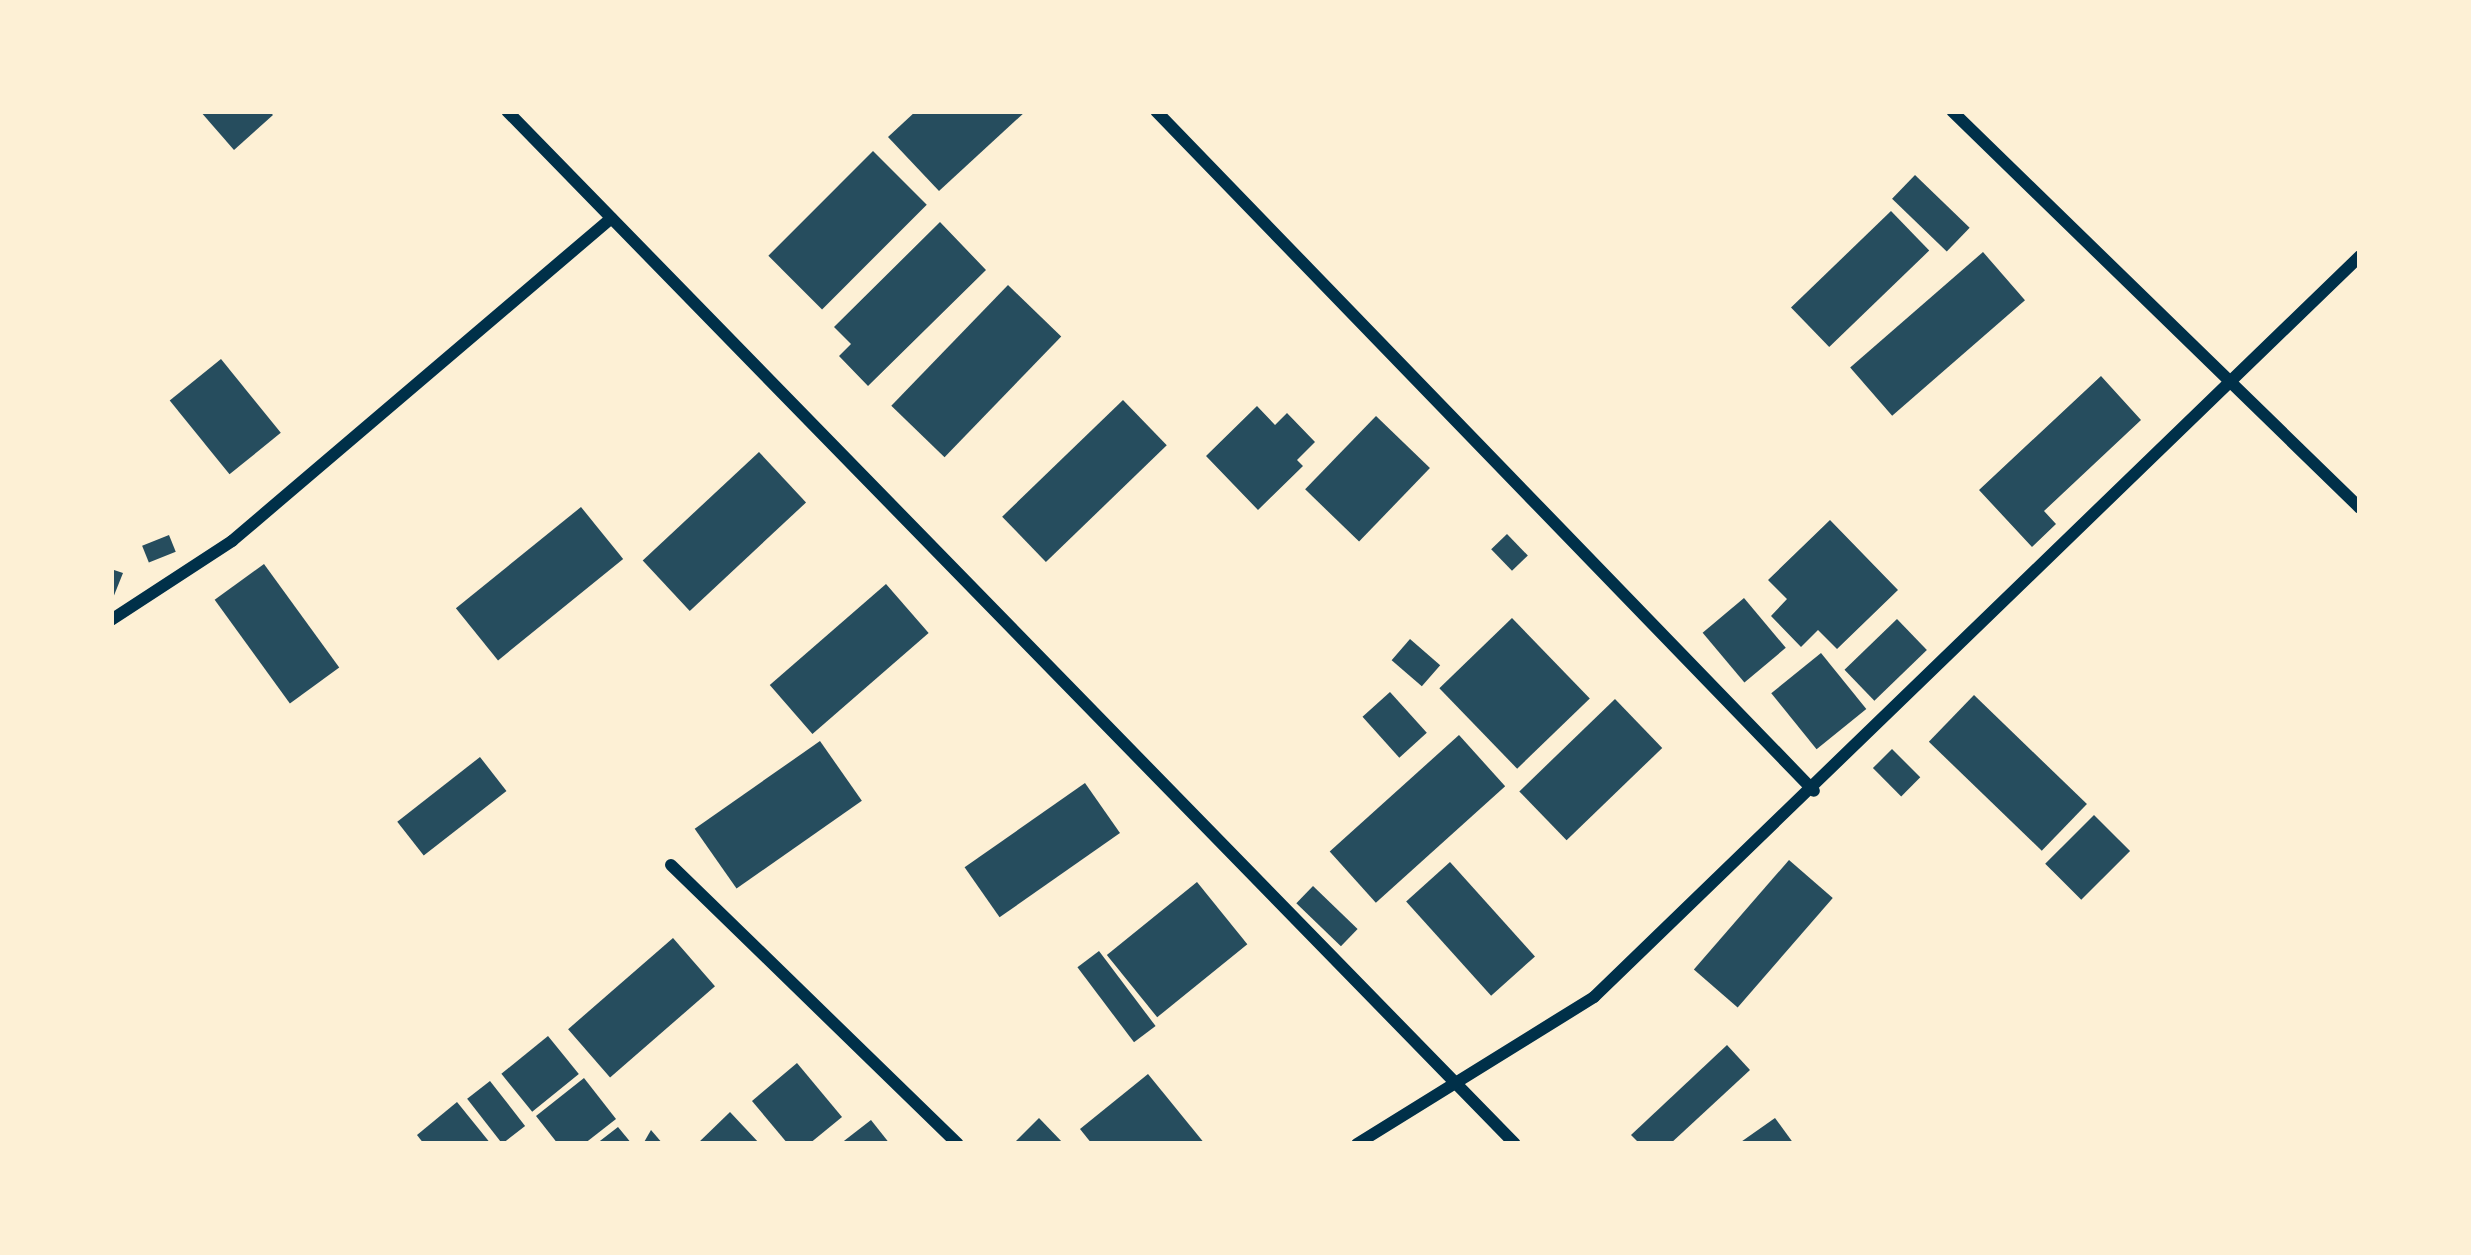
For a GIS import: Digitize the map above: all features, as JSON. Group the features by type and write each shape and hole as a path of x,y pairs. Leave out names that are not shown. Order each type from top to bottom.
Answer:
{"street":[{"path":"507,111 1515,1144"},
{"path":"1156,111 1814,791"},
{"path":"1952,111 2360,508"},
{"path":"111,620 232,541 611,218"},
{"path":"1357,1144 1594,998 1814,791 2228,379 2360,256"},
{"path":"671,865 958,1144"}],"building":[{"path":"200,111 269,111 273,115 234,150"},
{"path":"916,111 1026,111 939,191 888,137"},
{"path":"873,151 927,205 822,309 768,256"},
{"path":"1915,175 1970,228 1947,252 1892,199"},
{"path":"1891,211 1929,251 1829,347 1791,308"},
{"path":"940,222 986,270 868,386 839,356 851,344 834,327"},
{"path":"1983,252 2025,300 1892,416 1850,367"},
{"path":"1008,285 1061,336 945,457 891,406"},
{"path":"221,359 281,433 229,474 170,401"},
{"path":"2101,376 2141,420 2044,511 2056,524 2032,547 1979,490"},
{"path":"1123,400 1167,445 1046,562 1002,517"},
{"path":"1257,406 1275,425 1287,413 1315,442 1297,460 1303,466 1258,510 1206,456"},
{"path":"1376,416 1430,468 1359,541 1305,489"},
{"path":"759,452 806,502 690,611 643,560"},
{"path":"581,507 623,559 498,660 456,608"},
{"path":"1830,520 1898,590 1837,649 1818,630 1801,647 1771,616 1787,599 1768,580"},
{"path":"1507,534 1528,556 1512,571 1491,549"},
{"path":"169,535 176,552 149,563 142,546"},
{"path":"264,564 339,668 290,703 215,600"},
{"path":"111,569 123,573 111,603"},
{"path":"886,584 929,633 812,734 770,685"},
{"path":"1744,598 1786,648 1744,683 1703,633"},
{"path":"1512,618 1590,699 1517,769 1439,688"},
{"path":"1897,619 1927,650 1874,701 1844,670"},
{"path":"1410,639 1440,665 1422,686 1392,660"},
{"path":"1821,653 1866,709 1817,749 1771,693"},
{"path":"1390,692 1427,733 1399,758 1363,717"},
{"path":"1974,695 2087,804 2042,851 1929,742"},
{"path":"1615,699 1662,748 1567,840 1519,791"},
{"path":"1459,735 1505,786 1376,903 1330,851"},
{"path":"820,741 862,801 737,889 695,829"},
{"path":"1892,749 1920,777 1901,796 1873,768"},
{"path":"480,757 506,791 424,856 397,822"},
{"path":"1085,783 1120,833 1000,917 965,867"},
{"path":"2094,815 2130,851 2081,900 2045,864"},
{"path":"1789,860 1833,898 1738,1007 1694,969"},
{"path":"1450,862 1535,956 1491,996 1406,901"},
{"path":"1197,882 1247,944 1157,1017 1107,955"},
{"path":"1313,886 1358,929 1341,946 1296,903"},
{"path":"673,938 715,986 610,1077 568,1029"},
{"path":"1099,951 1156,1026 1134,1042 1077,967"},
{"path":"548,1036 579,1074 532,1112 501,1074"},
{"path":"1727,1045 1750,1070 1670,1144 1640,1144 1631,1135"},
{"path":"797,1063 842,1117 809,1144 788,1144 752,1101"},
{"path":"1148,1074 1205,1144 1092,1144 1080,1129"},
{"path":"584,1078 616,1119 584,1144 558,1144 536,1116"},
{"path":"490,1081 525,1126 502,1144 467,1099"},
{"path":"457,1102 491,1144 424,1144 417,1135"},
{"path":"730,1112 760,1144 697,1144"},
{"path":"1039,1118 1064,1144 1013,1144"},
{"path":"1775,1118 1794,1144 1738,1144"},
{"path":"871,1120 890,1144 840,1144"},
{"path":"618,1127 632,1144 596,1144"},
{"path":"651,1130 663,1144 643,1144"}]}
